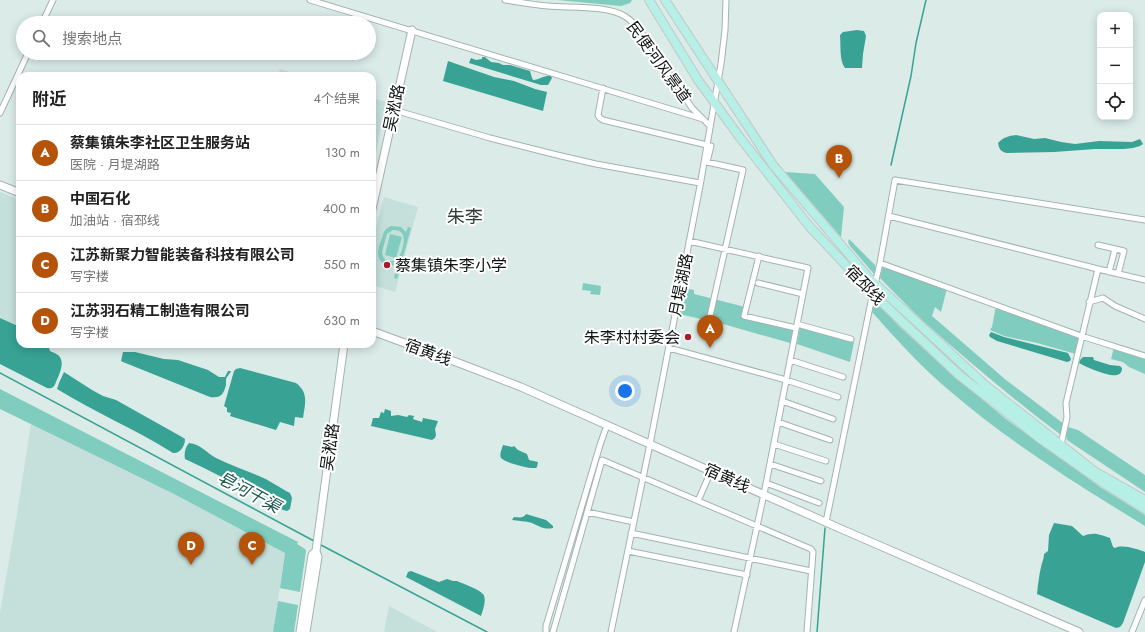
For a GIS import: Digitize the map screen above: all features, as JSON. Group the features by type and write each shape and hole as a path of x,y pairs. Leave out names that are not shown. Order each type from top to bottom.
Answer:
{"main road":[{"name":"宿邳线","path":"649,0 698,80 746,145 809,226 872,293 965,380 1042,440 1102,482 1145,509"},
{"name":"宿邳线","path":"665,0 773,165 869,278 985,385 1094,471 1145,500"},
{"name":"吴淞路","path":"376,191 412,30"},
{"path":"0,185 16,191"},
{"name":"宿黄线","path":"376,333 521,387 1079,632"},
{"name":"吴淞路","path":"306,632 318,557 316,551 343,348"},
{"name":"吴淞路","path":"300,632 312,555 316,551"}],"street":[{"path":"45,16 53,0"},
{"path":"310,0 364,16"},
{"name":"民便河风景道","path":"505,0 547,6 613,11 626,17 634,23 641,32 692,108 710,126"},
{"name":"月堤湖路","path":"611,632 690,241 718,81 725,30 726,0"},
{"path":"376,19 703,119"},
{"path":"19,72 25,60"},
{"path":"0,113 16,79"},
{"path":"603,88 598,115 603,120 711,146 708,162 743,170 710,316"},
{"path":"394,110 490,138 557,155 627,170 700,183"},
{"path":"826,522 872,293 880,263 895,180 1145,220"},
{"path":"889,216 1145,280"},
{"path":"690,241 808,268 764,494 734,632"},
{"path":"1098,245 1124,251 1118,274"},
{"path":"1109,272 1115,249"},
{"path":"759,256 744,316 797,326 851,339"},
{"path":"880,263 1082,336 1145,356"},
{"path":"1061,445 1067,417 1066,403 1098,269"},
{"path":"758,282 803,294"},
{"path":"1089,302 1104,298 1115,306 1145,319"},
{"path":"669,348 786,380 838,397"},
{"path":"790,360 843,377"},
{"path":"782,401 834,418"},
{"path":"778,422 830,440"},
{"path":"546,632 546,626 607,425"},
{"path":"774,444 826,461"},
{"path":"553,632 602,460 811,549 813,552 807,632"},
{"path":"770,464 821,481"},
{"path":"698,501 711,471"},
{"path":"766,482 819,503"},
{"path":"579,515 587,514 634,522"},
{"path":"631,534 811,571"},
{"path":"628,551 747,575"},
{"path":"1132,632 1145,600"}],"shaded area":[{"path":"557,0 632,0 630,3 621,6"},
{"path":"857,30 864,31 866,36 862,68 845,68 841,57 840,35 843,32"},
{"path":"482,57 485,57 491,62 510,65 530,71 533,80 549,76 552,78 548,85 541,85 469,63 471,58 476,60 482,59"},
{"path":"448,61 494,77 514,81 547,92 543,111 443,81"},
{"path":"280,69 289,72 279,72"},
{"path":"376,99 386,102 376,153"},
{"path":"1016,135 1034,139 1045,138 1075,144 1099,141 1132,142 1140,139 1143,144 1133,148 1124,149 1095,149 1054,152 1003,152 998,143 1006,137"},
{"path":"785,172 815,174 844,207 841,237"},
{"path":"0,192 16,198 16,326 0,318"},
{"name":"蔡集镇朱李小学","path":"384,197 418,207 395,292 376,286 376,228"},
{"path":"391,226 401,227 406,232 408,227 411,228 397,279 394,278 397,264 391,266 386,265 381,261 378,254 378,250 386,229","holes":["393,230 402,233 403,236 404,241 402,251 398,259 388,261 384,258 382,252 387,234"]},
{"path":"390,234 402,237 396,258 385,255"},
{"path":"849,239 875,265 876,268 874,274 850,246 848,242"},
{"path":"883,266 947,288 941,312 935,307 932,316 1006,380 1064,424 1061,435 991,380 917,316 880,278"},
{"path":"583,283 601,286 600,295 590,294 591,291 582,290"},
{"path":"684,288 694,290 694,294 745,307 743,317 793,329 791,342 790,343 723,324 679,314"},
{"path":"874,300 899,326 949,372 1006,419 1100,487 1145,515 1145,526 1021,446 997,429 940,383 920,364 872,312"},
{"path":"996,306 1080,336 1076,354 1037,343 1004,336 990,330 992,327"},
{"path":"0,318 16,325 16,348 49,348 50,351 58,355 62,364 55,385 51,388 47,388 0,364"},
{"path":"800,327 854,342 850,362 797,344"},
{"path":"991,332 1004,337 1068,353 1071,359 1067,362 997,341 990,337 989,335"},
{"path":"1114,347 1145,357 1145,374 1129,367 1123,362 1111,359"},
{"path":"123,352 135,352 164,359 178,360 208,370 219,377 225,377 228,371 231,371 226,379 224,392 221,396 210,397 121,361"},
{"path":"1083,357 1093,357 1094,360 1110,365 1120,366 1122,368 1118,375 1109,375 1079,363"},
{"path":"240,368 296,383 303,391 305,399 303,418 295,417 294,426 280,422 276,430 230,416 231,413 227,412 227,408 224,406 234,371"},
{"path":"64,372 92,390 103,396 116,400 182,437 185,439 182,449 176,453 173,453 57,389"},
{"path":"0,389 298,542 297,544 306,551 300,592 280,588 285,553 176,495 0,409"},
{"path":"385,409 391,411 391,416 398,415 407,417 409,415 414,416 413,419 422,422 423,418 438,421 435,429 435,438 432,440 371,426 373,418 379,418 381,412 384,413"},
{"path":"31,424 176,495 285,553 273,632 0,632 0,613"},
{"path":"1068,427 1078,430 1145,475 1145,492 1067,440 1066,436"},
{"path":"189,443 200,447 221,461 263,478 290,493 292,498 290,509 287,511 278,508 249,491 185,459 185,451"},
{"path":"503,445 514,446 518,450 527,454 529,460 538,462 537,467 532,468 522,466 503,460 500,455"},
{"path":"526,514 546,520 553,526 553,528 544,528 530,522 512,520 514,517 522,517"},
{"path":"1054,523 1072,526 1083,536 1096,534 1110,538 1113,547 1115,548 1134,548 1145,552 1145,562 1123,623 1120,627 1116,628 1037,594 1041,565 1044,554 1048,551 1049,535"},
{"path":"411,571 439,582 447,579 475,588 483,594 485,599 481,616 406,577 408,572"},
{"path":"278,601 298,605 294,632 273,632"},
{"path":"389,606 437,632 384,632"}],"waterway":[{"path":"891,165 926,0"},
{"name":"皂河干渠","path":"0,373 314,541"},
{"path":"817,632 825,528"},
{"name":"皂河干渠","path":"319,544 487,632"}],"place":[{"name":"中国石化","path":"839,178"},
{"name":"蔡集镇朱李小学","path":"387,265"},
{"name":"朱李村村委会","path":"688,337"},
{"name":"蔡集镇朱李社区卫生服务站","path":"710,348"},
{"name":"江苏羽石精工制造有限公司","path":"191,565"},
{"name":"江苏新聚力智能装备科技有限公司","path":"252,565"}],"district":[{"name":"朱李","path":"465,217"}]}
